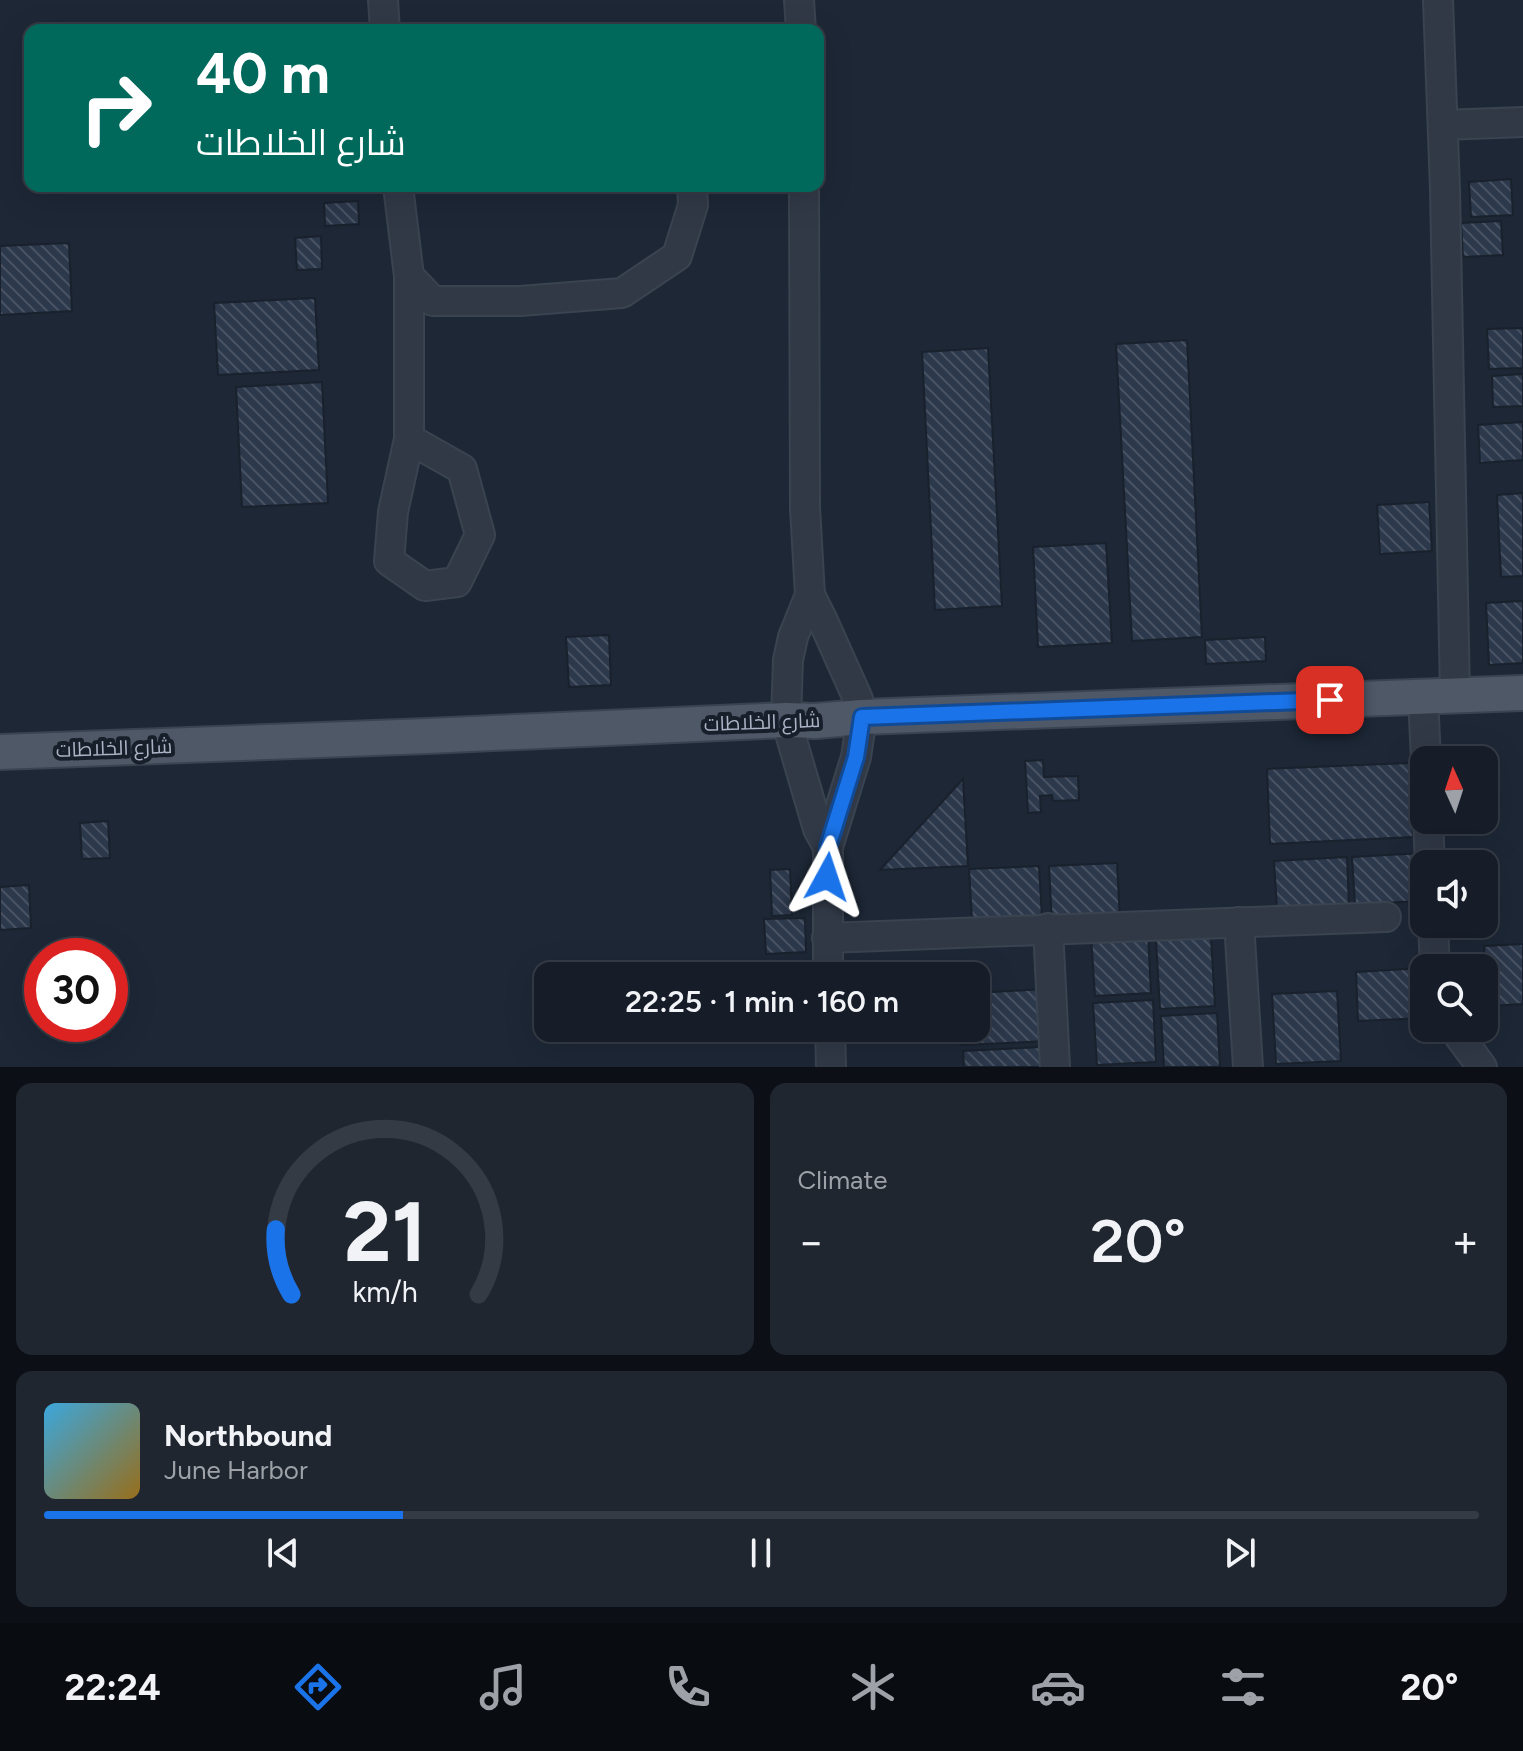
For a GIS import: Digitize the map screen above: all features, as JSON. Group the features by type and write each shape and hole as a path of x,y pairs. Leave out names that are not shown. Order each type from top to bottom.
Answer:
{"main road":[{"name":"شارع الخلاطات","path":"0,752 1523,693"}],"street":[{"path":"383,0 385,24"},
{"path":"799,0 801,24"},
{"path":"1429,746 1439,696 1443,125 1438,0"},
{"path":"1443,125 1523,122"},
{"path":"399,192 409,276 409,439 393,512 389,561 425,586 457,582 480,535 462,469 409,439"},
{"path":"409,276 433,301 520,301 622,293 677,256 693,205 692,192"},
{"path":"804,192 805,508 810,595 858,699 862,717 856,757 828,847 828,962"},
{"path":"810,595 793,637 788,660 786,720 818,829 828,847"},
{"path":"827,938 1386,917"},
{"path":"1239,922 1248,1067"},
{"path":"1048,928 1055,1067"},
{"path":"830,1042 831,1067"},
{"path":"1463,1042 1482,1067"}],"building":[{"path":"1511,179 1513,215 1471,217 1469,182"},
{"path":"358,201 359,224 325,226 324,203"},
{"path":"1501,221 1503,255 1463,257 1461,223"},
{"path":"321,236 322,269 297,270 295,238"},
{"path":"69,243 72,311 0,315 0,246"},
{"path":"315,298 319,370 218,375 214,303"},
{"path":"1523,328 1523,368 1489,369 1487,329"},
{"path":"1187,340 1202,637 1132,641 1116,344"},
{"path":"988,348 1002,606 935,610 922,352"},
{"path":"1523,374 1523,406 1493,407 1492,376"},
{"path":"322,382 328,503 242,507 236,387"},
{"path":"1523,422 1523,460 1480,463 1478,425"},
{"path":"1523,493 1523,576 1501,577 1497,495"},
{"path":"1429,502 1432,551 1380,554 1377,505"},
{"path":"1106,543 1112,643 1038,647 1033,547"},
{"path":"1523,601 1523,663 1489,665 1486,603"},
{"path":"609,635 611,685 569,687 566,637"},
{"path":"1265,637 1266,661 1206,664 1205,640"},
{"path":"1043,760 1044,777 1078,776 1079,800 1053,801 1052,795 1040,796 1041,812 1028,813 1025,761"},
{"path":"1409,763 1410,834 1413,837 1270,844 1267,769"},
{"path":"963,779 968,866 880,870"},
{"path":"108,821 110,858 82,859 80,823"},
{"path":"1410,854 1410,902 1355,904 1352,857"},
{"path":"1347,857 1349,906 1277,910 1274,861"},
{"path":"1117,863 1120,920 1052,924 1049,866"},
{"path":"1039,866 1042,917 972,920 969,869"},
{"path":"790,869 792,915 772,916 770,870"},
{"path":"29,885 31,928 0,930 0,887"},
{"path":"805,918 806,952 766,954 764,919"},
{"path":"1148,933 1151,993 1095,996 1091,936"},
{"path":"1211,937 1215,1006 1160,1009 1156,940"},
{"path":"1523,944 1523,1004 1498,1005 1498,954 1484,954 1484,946"},
{"path":"1410,969 1410,1019 1358,1021 1356,972"},
{"path":"1045,989 1048,1041 961,1045 961,1042 990,1042 990,992"},
{"path":"1337,991 1341,1061 1276,1064 1272,994"},
{"path":"1153,1000 1156,1062 1097,1065 1093,1003"},
{"path":"1217,1013 1220,1067 1164,1067 1161,1016"},
{"path":"1043,1047 1044,1067 964,1067 963,1051"}],"route":[{"path":"827,877 828,847 856,757 862,717 1330,700"}]}
